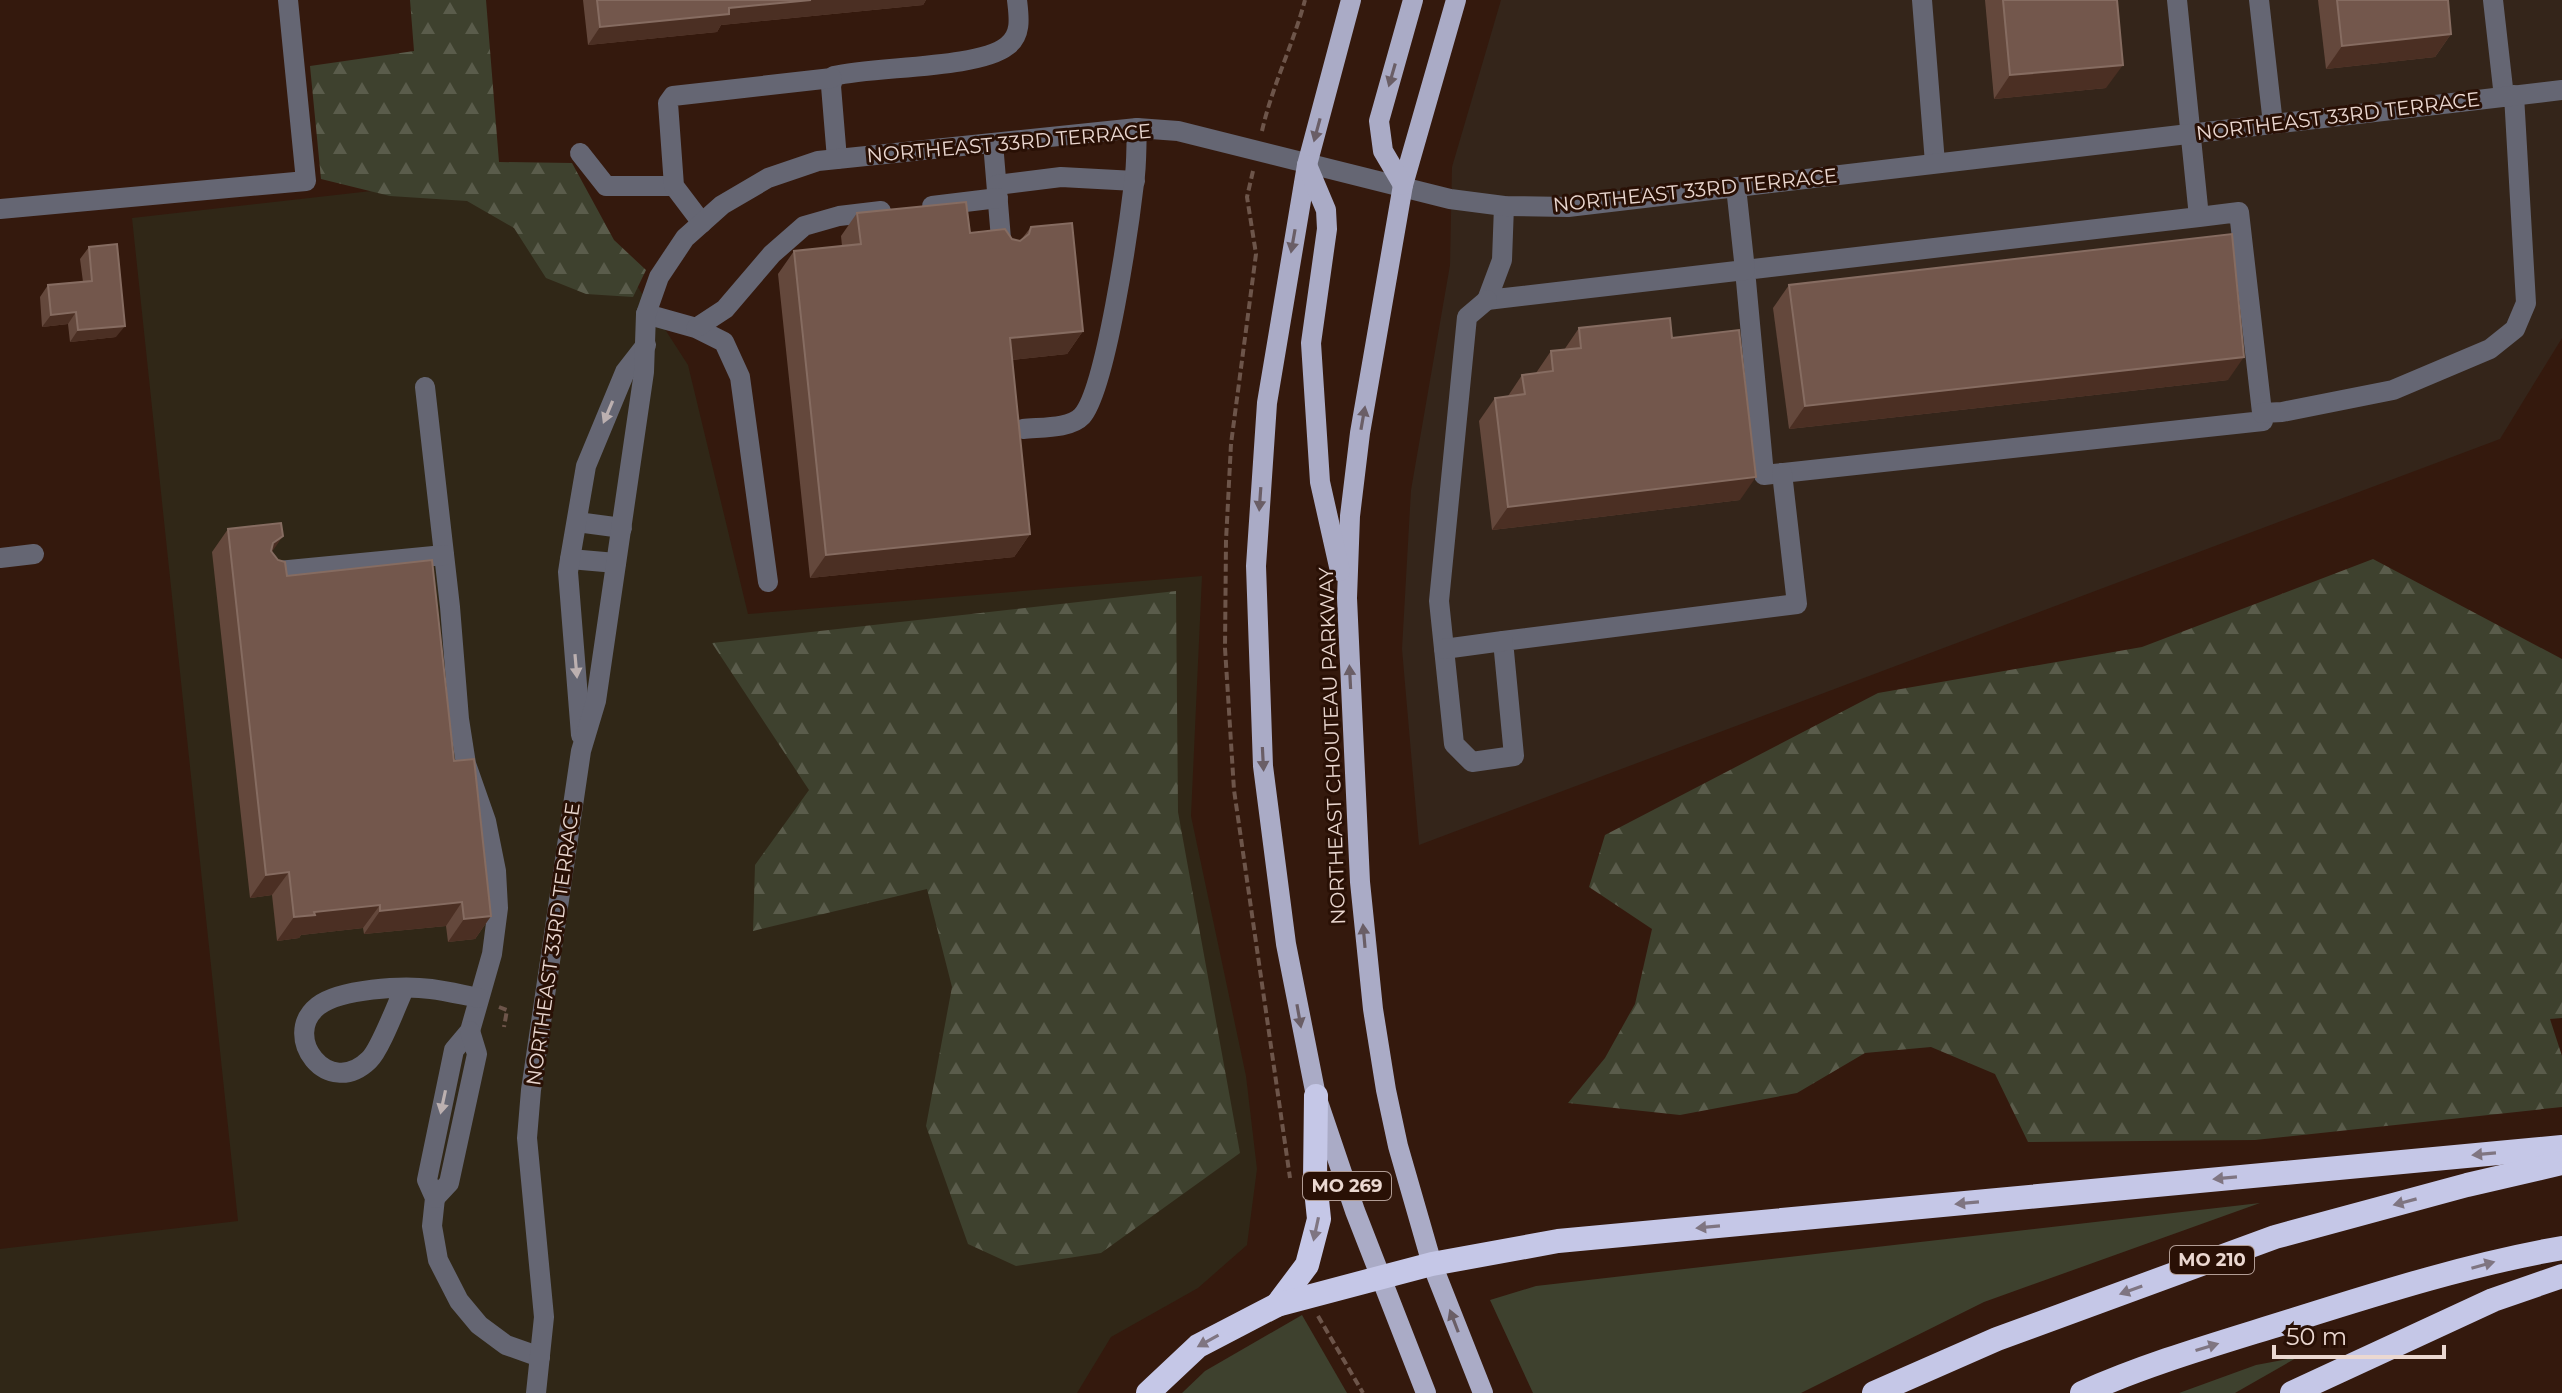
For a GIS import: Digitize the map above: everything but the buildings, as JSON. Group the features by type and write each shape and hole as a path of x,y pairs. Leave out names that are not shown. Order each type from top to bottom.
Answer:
{"highway":[{"path":"1277,1305 1307,1265 1319,1219 1315,1180 1316,1096"},
{"path":"1148,1393 1198,1346 1277,1305 1432,1264 1558,1241 2562,1147"},
{"name":"MO 210","path":"1874,1393 1997,1339 2275,1237 2467,1185 2562,1163"},
{"path":"2082,1393 2127,1373 2372,1296 2514,1256 2562,1248"},
{"path":"2292,1393 2493,1300 2562,1276"}],"main road":[{"path":"1316,1096 1286,944 1266,796 1256,566 1267,403 1307,165 1351,0"},
{"path":"1403,185 1383,151 1379,121 1413,0"},
{"name":"NORTHEAST CHOUTEAU PARKWAY","path":"1456,0 1403,185 1360,433 1350,516 1347,598 1360,882 1371,995 1383,1069 1398,1146 1432,1264 1483,1393"},
{"path":"1307,165 1326,210 1327,229 1311,343 1320,482 1347,598"},
{"name":"MO 269","path":"1316,1096 1380,1276"},
{"path":"1380,1276 1426,1393"}],"street":[{"path":"0,209 306,181 288,0"},
{"path":"702,223 674,186 668,103 673,96 985,57 1008,46 1020,27 1017,0"},
{"path":"1922,0 1935,163"},
{"path":"2177,0 2199,217"},
{"path":"2259,0 2273,124"},
{"path":"2262,413 2282,412 2393,390 2490,349 2515,329 2526,303 2509,96 2493,0"},
{"path":"832,78 837,159"},
{"name":"NORTHEAST 33RD TERRACE","path":"536,1393 544,1317 527,1138 537,1045 581,751 596,701 622,528 646,345 646,314 659,277 685,238 722,205 768,178 818,161 1137,128 1178,131 1450,199 1504,206 1568,207 2562,90"},
{"path":"1023,429 1072,423 1081,417 1092,401 1106,345 1135,181 1137,128"},
{"path":"993,143 1002,251"},
{"path":"580,153 606,186 674,186"},
{"path":"696,328 725,309 772,254 804,226 839,216 904,209 1061,177 1135,181"},
{"path":"1487,300 1745,270 2199,217 2239,212 2263,421 1764,475 1745,270 1736,187"},
{"path":"1503,641 1514,756 1472,762 1454,744 1439,601 1467,317 1487,300 1502,260 1504,206"},
{"path":"646,314 696,328 724,342 740,377 768,582"},
{"name":"NORTHEAST 33RD TERRACE","path":"581,751 568,572 570,559 586,466 625,372 646,345"},
{"path":"425,387 466,764 486,821 496,871 498,908 494,938 470,1031 454,1050 427,1180 435,1198 432,1226 438,1260 459,1301 479,1325 506,1345 540,1357"},
{"path":"1444,649 1797,604 1782,473"},
{"path":"577,522 622,528"},
{"path":"0,558 34,554"},
{"path":"268,572 444,555"},
{"path":"570,559 616,563"},
{"path":"404,989 371,1059 353,1071 330,1072 313,1061 306,1046 306,1025 315,1008 333,998 381,989 429,988 479,998"}],"shaded area":[{"path":"1501,0 2562,0 2562,338 2500,439 1419,845 1402,649 1411,490 1450,265 1452,167"},
{"path":"504,176 632,278 688,365 748,614 1202,576 1191,816 1246,1076 1257,1169 1247,1245 1198,1288 1111,1337 1077,1393 0,1393 0,1249 238,1221 132,218"}],"green space":[{"path":"410,0 486,0 499,162 572,163 614,240 646,270 633,297 586,294 546,278 514,228 467,201 390,196 321,179 310,66 414,51"},
{"path":"2373,559 2562,659 2562,1018 2550,1019 2562,1056 2562,1107 2255,1140 2028,1142 1995,1074 1931,1047 1865,1053 1797,1093 1680,1115 1568,1103 1605,1058 1635,1004 1652,929 1589,887 1605,835 1878,693 2142,647"},
{"path":"1176,591 1178,812 1240,1153 1101,1253 1016,1266 968,1244 926,1126 952,987 927,889 753,931 755,865 809,790 712,643"},
{"path":"2260,1203 1984,1302 1801,1393 1533,1393 1490,1300 1536,1286"},
{"path":"1302,1315 1347,1393 1182,1393 1205,1371"},
{"path":"2298,1357 2235,1393 2179,1393 2256,1365"}]}
